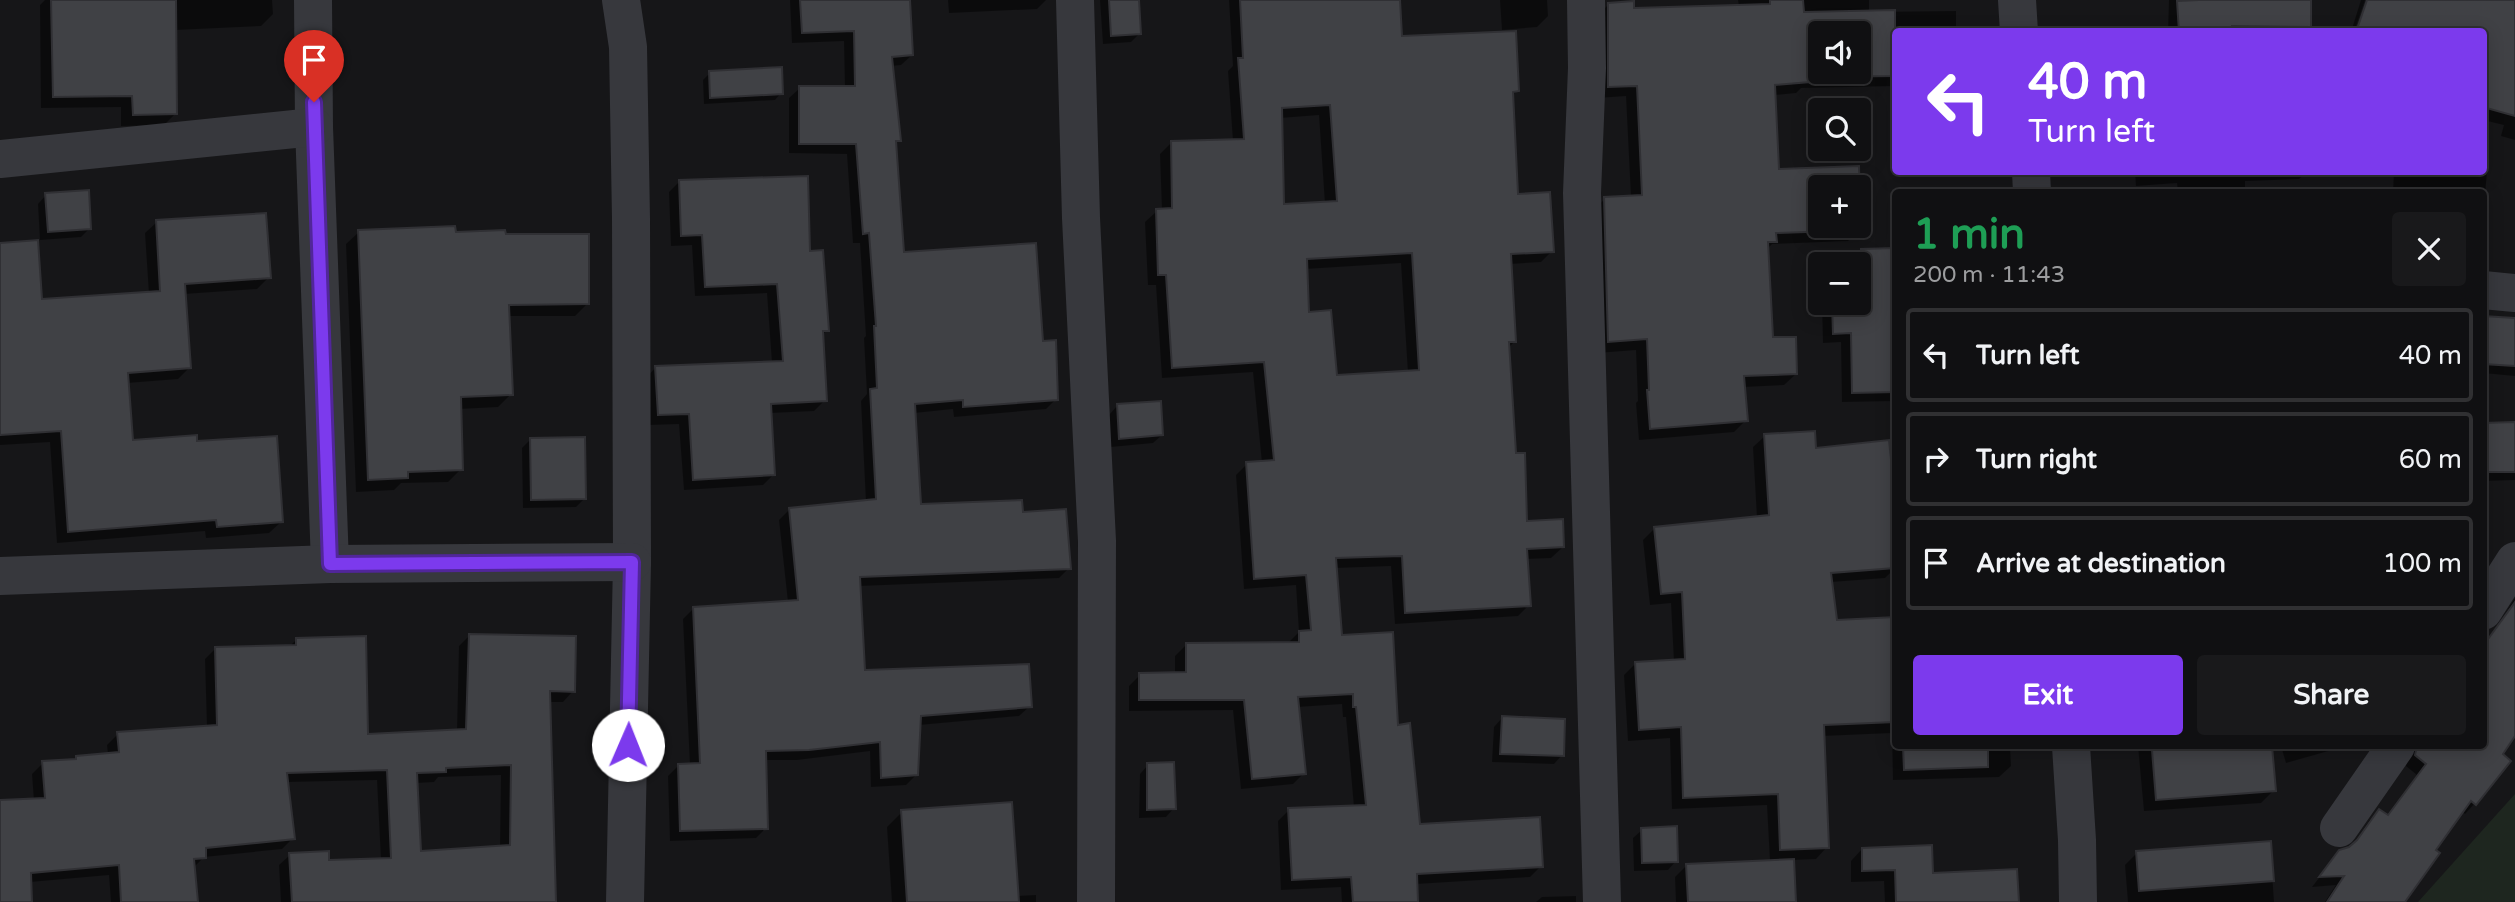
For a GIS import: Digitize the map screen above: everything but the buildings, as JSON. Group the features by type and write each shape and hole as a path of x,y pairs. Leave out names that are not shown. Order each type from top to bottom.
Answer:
{"street":[{"path":"313,0 314,127 330,564"},
{"path":"621,0 628,47 629,91 632,562 625,902"},
{"path":"1075,0 1082,231 1097,541 1096,902"},
{"path":"1586,0 1587,68 1582,193 1602,902"},
{"path":"2017,0 2019,28"},
{"path":"0,159 314,127"},
{"path":"2487,290 2515,293"},
{"path":"2487,605 2515,561"},
{"path":"0,576 330,564 632,562"},
{"path":"2071,749 2078,902"},
{"path":"2339,828 2394,749"}],"shaded area":[{"path":"2515,794 2515,902 2418,902"}],"route":[{"path":"314,102 330,564 632,562 628,745"}]}
